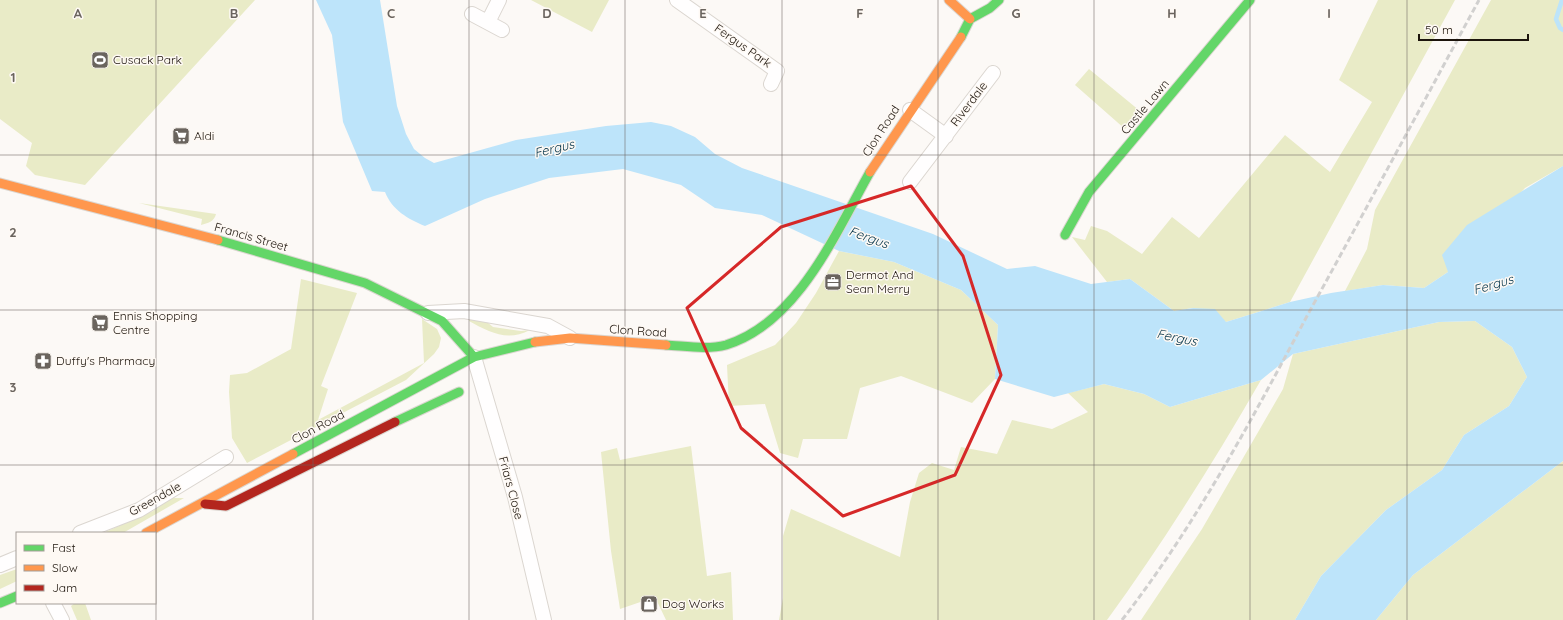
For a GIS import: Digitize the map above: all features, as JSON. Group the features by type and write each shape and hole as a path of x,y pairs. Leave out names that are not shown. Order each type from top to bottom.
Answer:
{"street":[{"path":"488,22 499,0"},
{"name":"Fergus Park","path":"677,0 777,70 771,84"},
{"path":"949,0 970,19 990,8 999,0"},
{"name":"Castle Lawn","path":"1065,235 1072,218 1089,192 1250,0"},
{"path":"472,14 502,30"},
{"name":"Clon Road","path":"148,532 474,357 538,342 570,338 706,347 725,344 743,338 757,330 782,310 793,298 821,258 856,194 910,110 956,46 970,19"},
{"name":"Riverdale","path":"910,182 993,73"},
{"name":"Riverdale","path":"910,110 946,136"},
{"name":"Francis Street","path":"0,183 219,240 365,283 428,313 450,328 474,357"},
{"path":"428,313 464,310 548,326 570,338"},
{"name":"Friars Close","path":"474,357 515,497 544,620"},
{"path":"204,503 226,506 404,417 459,392"},
{"path":"396,398 404,417"},
{"name":"Greendale","path":"83,532 139,510 226,457"},
{"path":"0,565 16,558"},
{"path":"0,604 16,596"},
{"path":"54,604 62,620"}],"highlighted area":[{"path":"911,186 963,256 1001,375 955,475 843,516 741,428 687,308 781,227"}],"green space":[{"name":"Cusack Park","path":"0,0 255,0 85,185 35,175 26,166 32,143 0,119"},
{"path":"531,0 609,0 592,32"},
{"path":"1378,0 1455,0 1290,302 1226,322 1193,308 1174,311 1130,279 1107,282 1072,237 1085,240 1091,226 1107,231 1142,254 1172,217 1199,238 1285,135 1330,172 1372,102 1339,80"},
{"path":"1491,0 1563,0 1563,166 1525,188 1448,272 1424,288 1383,285 1345,291 1367,249 1375,210"},
{"path":"1089,69 1140,111 1125,129 1075,85"},
{"path":"139,203 216,214 215,217 208,223 201,225 202,219"},
{"path":"839,251 894,262 961,290 998,325 995,379 972,403 901,376 860,388 847,439 803,439 798,458 780,453 765,404 729,406 727,365 775,345 796,323 816,293"},
{"path":"301,279 357,293 321,386 328,389 318,420 424,363 422,319 437,329 441,338 439,347 434,354 406,380 247,463 232,438 229,392 230,375 247,373 291,349"},
{"path":"469,318 487,322 493,327 521,331 530,330 522,334 514,335 498,334 469,321"},
{"path":"1475,321 1512,347 1527,377 1509,406 1464,435 1442,470 1386,510 1321,576 1295,620 1141,620 1202,529 1283,389 1293,354 1439,322"},
{"path":"1261,380 1225,442 1187,502 1148,562 1107,620 779,620 783,598 783,536 791,509 900,557 910,502 919,473 932,463 954,470 961,447 997,454 1012,420 1052,429 1088,412 1068,393 1104,384 1144,394 1170,407"},
{"path":"691,446 707,576 731,572 733,620 666,620 655,597 620,609 611,551 601,452 617,448 620,460"},
{"path":"1563,461 1563,620 1376,620 1413,575"},
{"path":"169,498 184,498 125,532 105,532 153,511"},
{"path":"16,569 16,581 0,589 0,575"},
{"path":"74,604 85,604 91,620 77,620 71,606"}],"water":[{"name":"Fergus","path":"316,0 380,0 397,106 406,134 414,149 434,163 516,140 606,126 651,122 671,126 695,137 715,154 742,168 933,234 1007,269 1035,266 1091,284 1130,279 1174,311 1193,308 1215,309 1226,322 1290,302 1331,293 1383,285 1424,288 1448,272 1442,255 1467,225 1563,166 1563,461 1413,575 1376,620 1295,620 1321,576 1386,510 1442,470 1464,435 1509,406 1527,377 1512,347 1475,321 1439,322 1293,354 1261,380 1170,407 1144,394 1104,384 1054,397 995,379 998,325 961,290 894,262 839,251 762,215 715,208 681,185 623,169 549,178 485,199 425,226 396,209 385,192 372,191 343,122 332,35"}],"waterway":[{"path":"1562,0 1556,19 1560,28 1563,30"}],"railway":[{"path":"1122,620 1174,548 1243,434 1479,0"}],"traffic: fast":[{"path":"961,37 970,19 990,8 999,0"},
{"path":"1065,235 1089,192 1250,0"},
{"path":"666,345 704,347 726,345 751,334 774,317 794,296 812,273 870,172"},
{"path":"218,240 365,283 442,321 474,357"},
{"path":"293,454 474,357 535,342"},
{"path":"395,422 459,392"},
{"path":"0,603 16,596"}],"traffic: slow":[{"path":"949,0 970,19"},
{"path":"870,172 961,37"},
{"path":"0,183 218,240"},
{"path":"535,342 570,338 666,345"},
{"path":"148,532 293,454"}],"traffic: jam":[{"path":"205,504 226,506 395,422"}],"place":[{"name":"Cusack Park","path":"100,60"},
{"name":"Aldi","path":"181,136"},
{"name":"Dermot And Sean Merry","path":"833,282"},
{"name":"Ennis Shopping Centre","path":"100,323"},
{"name":"Duffy's Pharmacy","path":"43,361"},
{"name":"Dog Works","path":"649,604"}]}
